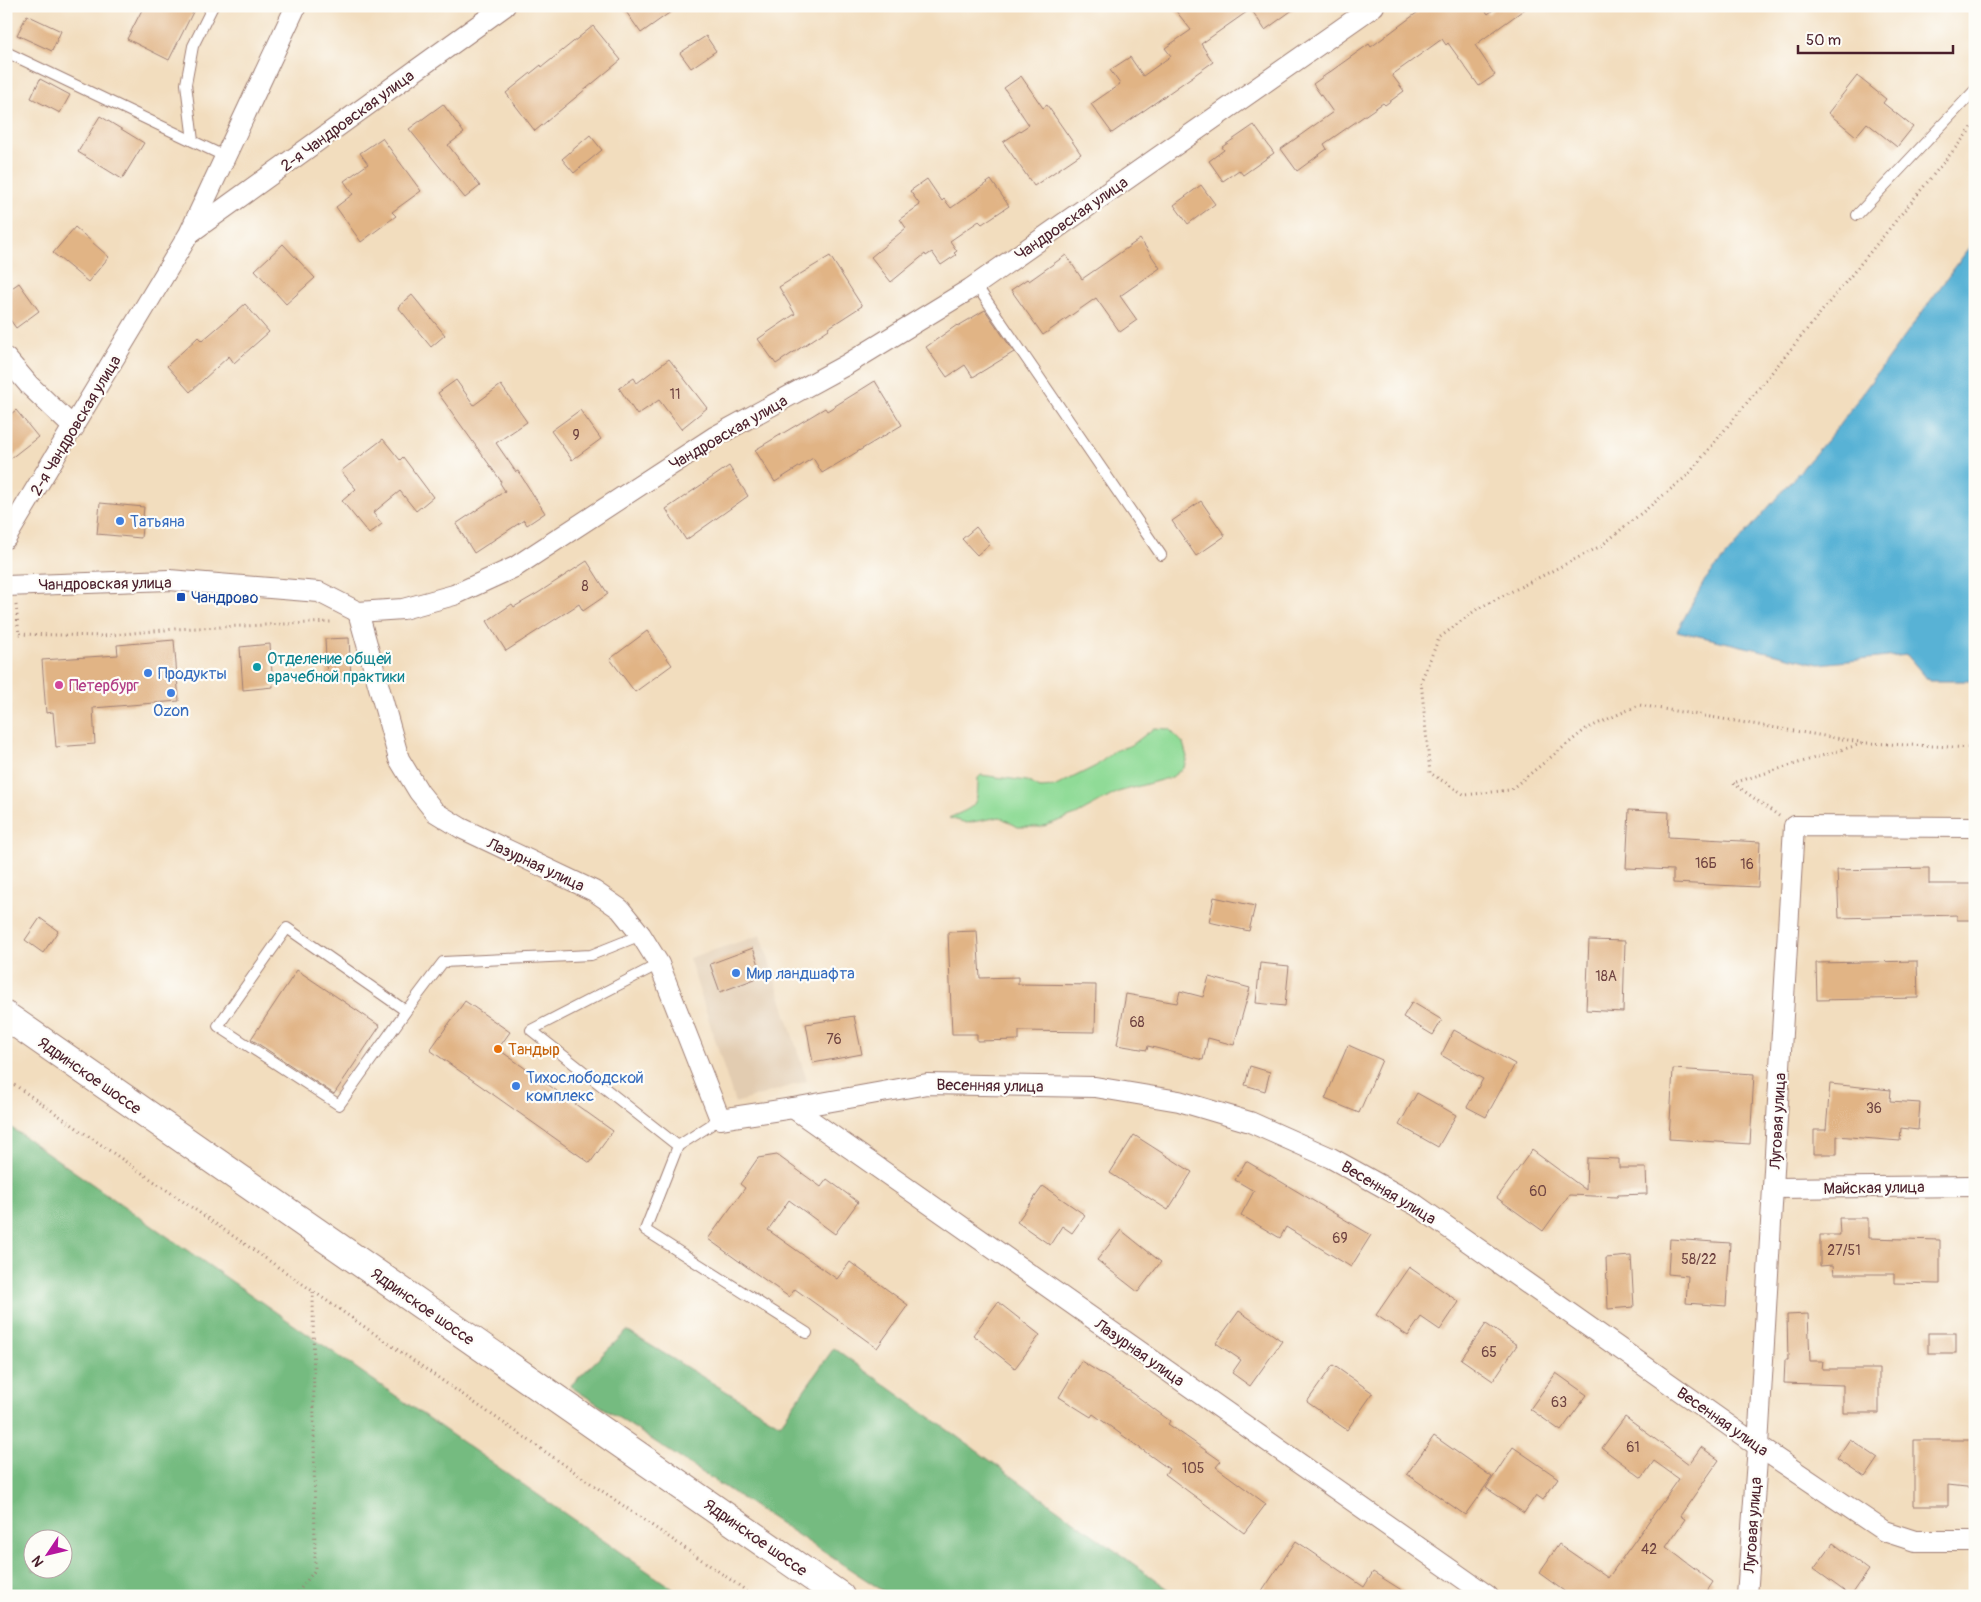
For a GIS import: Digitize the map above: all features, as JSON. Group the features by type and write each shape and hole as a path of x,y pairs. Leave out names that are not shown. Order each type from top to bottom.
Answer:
{"main road":[{"name":"Ядринское шоссе","path":"6,1016 840,1596"}],"street":[{"name":"2-я Чандровская улица","path":"6,538 74,428 189,234 296,6"},
{"name":"2-я Чандровская улица","path":"189,234 506,6"},
{"name":"Чандровская улица","path":"10,586 169,580 319,592 358,612 404,609 454,595 515,567 714,437 846,365 976,285 1374,6"},
{"path":"6,358 30,385 74,428"},
{"name":"Лазурная улица","path":"358,612 399,759 419,792 434,812 461,828 594,891 620,909 641,935 659,964 720,1119"},
{"path":"1794,826 1975,828"},
{"name":"Луговая улица","path":"1747,1596 1758,1446 1794,826"},
{"name":"Весенняя улица","path":"720,1119 927,1084 1095,1086 1179,1101 1250,1122 1331,1158 1416,1205 1758,1446 1884,1531 1915,1541 1975,1541"},
{"name":"Лазурная улица","path":"793,1108 1488,1596"},
{"name":"Майская улица","path":"1773,1188 1975,1186"}],"lane":[{"path":"193,141 186,84 193,46 213,6"},
{"path":"6,52 226,157"},
{"path":"1856,215 1975,90"},
{"path":"976,285 1161,555"},
{"path":"406,1011 287,928 218,1026 339,1105 443,962 591,955 641,935"},
{"path":"659,964 531,1030 678,1146"},
{"path":"720,1119 678,1146 645,1230 807,1333"}],"path":[{"path":"1975,124 1687,476 1601,546 1477,609 1439,638 1422,681 1430,773 1465,795 1510,790 1586,729 1639,704 1866,742 1975,748"},
{"path":"10,586 19,634 101,636 176,629 337,622 358,612"},
{"path":"1794,826 1733,783 1866,742"},
{"path":"6,1079 754,1596"},
{"path":"295,1596 315,1570 313,1292"}],"shaded area":[{"path":"761,935 807,1081 735,1103 689,958"}],"green space":[{"path":"1154,728 1169,729 1183,743 1187,757 1184,767 1172,777 1118,792 1076,815 1041,827 1018,827 1000,817 967,823 949,818 970,808 976,801 978,778 981,775 1027,781 1040,788 1054,787 1096,766 1114,751 1132,745"},
{"path":"6,1124 683,1596 6,1596"},
{"path":"627,1331 780,1424 834,1348 1178,1596 891,1596 570,1386"}],"water":[{"path":"1975,240 1975,681 1929,681 1907,655 1819,664 1677,631 1705,580 1834,432"}],"building":[{"path":"144,6 196,6 169,60 127,39"},
{"path":"622,6 679,6 641,33"},
{"path":"1172,6 1298,6 1265,30 1251,9 1201,44 1213,62 1112,133 1091,104 1120,84 1110,70 1130,57 1143,76 1171,56 1165,48 1191,30"},
{"path":"1426,6 1482,6 1488,14 1498,6 1529,6 1475,45 1495,75 1479,86 1448,43 1446,45 1442,39 1392,75 1404,91 1385,105 1383,103 1324,144 1327,149 1297,171 1281,149 1333,112 1313,84 1369,44 1371,47"},
{"path":"27,15 61,31 52,51 17,35"},
{"path":"593,26 621,60 535,131 506,93"},
{"path":"706,36 716,51 691,68 680,53"},
{"path":"1021,76 1043,108 1047,105 1081,154 1034,186 1003,142 1029,125 1004,88"},
{"path":"1857,76 1886,99 1883,103 1913,127 1897,147 1867,123 1856,136 1828,113"},
{"path":"40,79 70,95 60,113 31,98"},
{"path":"443,104 464,133 448,145 480,186 465,198 409,129"},
{"path":"100,116 144,143 122,179 78,152"},
{"path":"1254,125 1274,153 1243,175 1239,170 1223,181 1209,161 1224,150 1222,147"},
{"path":"590,135 602,150 574,173 562,159"},
{"path":"382,138 421,191 392,212 396,216 361,242 336,207 353,194 344,181 368,164 360,153"},
{"path":"927,179 942,201 944,199 951,208 991,180 1009,206 982,224 979,221 950,241 957,251 954,253 956,255 941,265 932,252 926,256 925,254 891,282 871,257 906,228 900,219 920,205 910,191"},
{"path":"1201,185 1215,204 1188,224 1174,205"},
{"path":"75,227 109,257 88,282 53,253"},
{"path":"1140,239 1160,268 1120,296 1137,320 1120,332 1096,298 1043,335 1011,290 1027,279 1029,281 1066,255 1082,279"},
{"path":"283,244 315,278 286,304 255,270"},
{"path":"830,256 862,306 776,364 758,339 795,314 779,287"},
{"path":"19,283 39,311 16,328 6,314 6,292"},
{"path":"412,295 445,335 431,347 398,307"},
{"path":"245,304 269,332 234,363 229,356 190,392 167,366 198,337 202,341"},
{"path":"985,310 1014,352 973,377 965,365 947,377 926,347 957,325"},
{"path":"669,359 707,408 681,429 659,400 637,415 619,388 634,378 637,383"},
{"path":"456,380 474,405 501,385 527,422 496,443 516,472 518,471 545,513 527,525 524,520 474,553 456,524 505,491 500,483 501,481 438,393"},
{"path":"875,381 902,425 822,473 813,458 775,482 755,450 825,408 827,411"},
{"path":"16,410 38,437 6,462 6,418"},
{"path":"580,410 601,439 572,460 551,431"},
{"path":"383,439 400,460 403,457 433,497 416,511 400,491 373,513 382,524 369,534 342,501 356,489 341,471"},
{"path":"729,466 748,496 686,540 666,509"},
{"path":"1201,501 1225,536 1196,556 1172,521"},
{"name":"Татьяна","path":"100,503 144,507 141,538 97,534"},
{"path":"976,527 990,544 977,555 962,539"},
{"path":"587,561 608,594 583,611 579,604 506,651 487,621 512,604 514,607 538,593"},
{"path":"647,631 672,665 635,692 610,659"},
{"path":"349,638 351,679 327,680 325,639"},
{"path":"174,640 179,701 93,708 95,744 56,747 53,712 46,713 42,660 118,655 117,645"},
{"name":"Отделение общей врачебной практики","path":"270,644 273,687 243,690 240,647"},
{"path":"1629,810 1669,812 1668,837 1760,842 1758,887 1673,883 1673,870 1626,868"},
{"path":"1929,868 1929,884 1975,884 1975,920 1957,920 1957,915 1839,918 1837,870"},
{"path":"1214,897 1255,906 1249,931 1209,922"},
{"path":"40,918 58,931 43,953 25,940"},
{"path":"977,931 980,978 1018,977 1018,984 1096,985 1095,1032 1019,1031 1019,1040 977,1041 977,1034 952,1034 948,932"},
{"path":"1589,940 1625,941 1623,1012 1586,1010"},
{"path":"753,948 763,976 720,992 710,964"},
{"path":"1917,961 1918,998 1817,1000 1816,963"},
{"path":"1260,963 1289,966 1285,1006 1256,1003"},
{"path":"297,970 380,1026 334,1094 251,1039"},
{"path":"1209,977 1250,988 1234,1045 1208,1038 1203,1060 1148,1046 1147,1050 1117,1045 1126,994 1177,1003 1180,991 1203,997"},
{"name":"Тихослободской комплекс","path":"465,1001 510,1032 498,1049 613,1131 590,1163 430,1050"},
{"path":"1412,1002 1442,1020 1433,1035 1403,1017"},
{"path":"854,1016 862,1054 813,1063 806,1024"},
{"path":"1454,1030 1515,1064 1486,1117 1467,1107 1483,1079 1441,1055"},
{"path":"1348,1045 1382,1060 1359,1113 1325,1099"},
{"path":"1250,1066 1270,1072 1265,1091 1245,1085"},
{"path":"1673,1069 1754,1074 1750,1144 1669,1139"},
{"path":"1830,1084 1891,1090 1890,1101 1920,1103 1918,1130 1901,1128 1900,1141 1837,1136 1837,1154 1814,1154 1814,1130 1826,1130"},
{"path":"1417,1093 1456,1115 1438,1147 1399,1125"},
{"path":"1134,1135 1192,1172 1168,1210 1110,1173"},
{"path":"1532,1150 1586,1190 1587,1158 1619,1159 1619,1168 1646,1168 1647,1194 1618,1195 1617,1197 1569,1195 1543,1231 1497,1198"},
{"path":"777,1155 821,1187 827,1179 858,1202 835,1234 789,1200 768,1230 837,1279 850,1262 908,1305 877,1348 795,1289 789,1297 708,1239 745,1188 740,1184 758,1158"},
{"path":"1246,1161 1371,1235 1351,1267 1286,1227 1280,1238 1241,1215 1254,1191 1235,1180"},
{"path":"1043,1186 1085,1215 1072,1233 1062,1226 1050,1245 1017,1222"},
{"path":"1839,1218 1868,1218 1868,1238 1940,1240 1940,1284 1894,1283 1894,1274 1834,1274 1833,1265 1820,1266 1820,1235 1840,1235"},
{"path":"1121,1230 1161,1262 1138,1292 1097,1260"},
{"path":"1670,1239 1730,1243 1726,1306 1686,1303 1688,1276 1668,1274"},
{"path":"1631,1256 1634,1307 1608,1309 1606,1258"},
{"path":"1409,1267 1459,1302 1440,1330 1421,1317 1408,1336 1376,1315"},
{"path":"998,1302 1040,1335 1015,1368 973,1335"},
{"path":"1239,1311 1282,1341 1250,1386 1232,1373 1241,1360 1216,1343"},
{"path":"1808,1314 1810,1361 1823,1361 1822,1369 1879,1369 1879,1413 1843,1413 1843,1385 1784,1383 1785,1360 1788,1360 1787,1315"},
{"path":"1486,1324 1517,1345 1493,1381 1461,1359"},
{"path":"1928,1333 1956,1333 1956,1353 1928,1353"},
{"path":"1081,1361 1134,1394 1170,1421 1168,1424 1221,1461 1216,1467 1266,1504 1244,1533 1165,1474 1169,1469 1093,1414 1091,1417 1059,1397"},
{"path":"1333,1365 1373,1393 1347,1430 1307,1402"},
{"path":"1556,1373 1587,1395 1561,1431 1530,1409"},
{"path":"1625,1417 1689,1464 1701,1447 1719,1460 1680,1516 1685,1519 1666,1547 1713,1582 1704,1596 1571,1596 1539,1573 1559,1544 1608,1578 1679,1479 1654,1461 1642,1478 1602,1448"},
{"path":"1434,1436 1492,1477 1465,1515 1407,1474"},
{"path":"1850,1439 1878,1458 1865,1477 1837,1458"},
{"path":"1914,1440 1975,1440 1975,1488 1948,1485 1948,1506 1914,1506"},
{"path":"1513,1447 1558,1478 1543,1500 1536,1495 1524,1513 1486,1488"},
{"path":"1296,1541 1364,1587 1373,1572 1411,1596 1259,1596"},
{"path":"1833,1543 1869,1570 1851,1596 1814,1569"}],"place":[{"name":"Татьяна","path":"120,521"},
{"name":"Чандрово","path":"181,597"},
{"name":"Отделение общей врачебной практики","path":"257,667"},
{"name":"Продукты","path":"148,673"},
{"name":"Петербург","path":"59,685"},
{"name":"Ozon","path":"171,693"},
{"name":"Мир ландшафта","path":"736,973"},
{"name":"Тандыр","path":"498,1049"},
{"name":"Тихослободской комплекс","path":"516,1086"}]}
